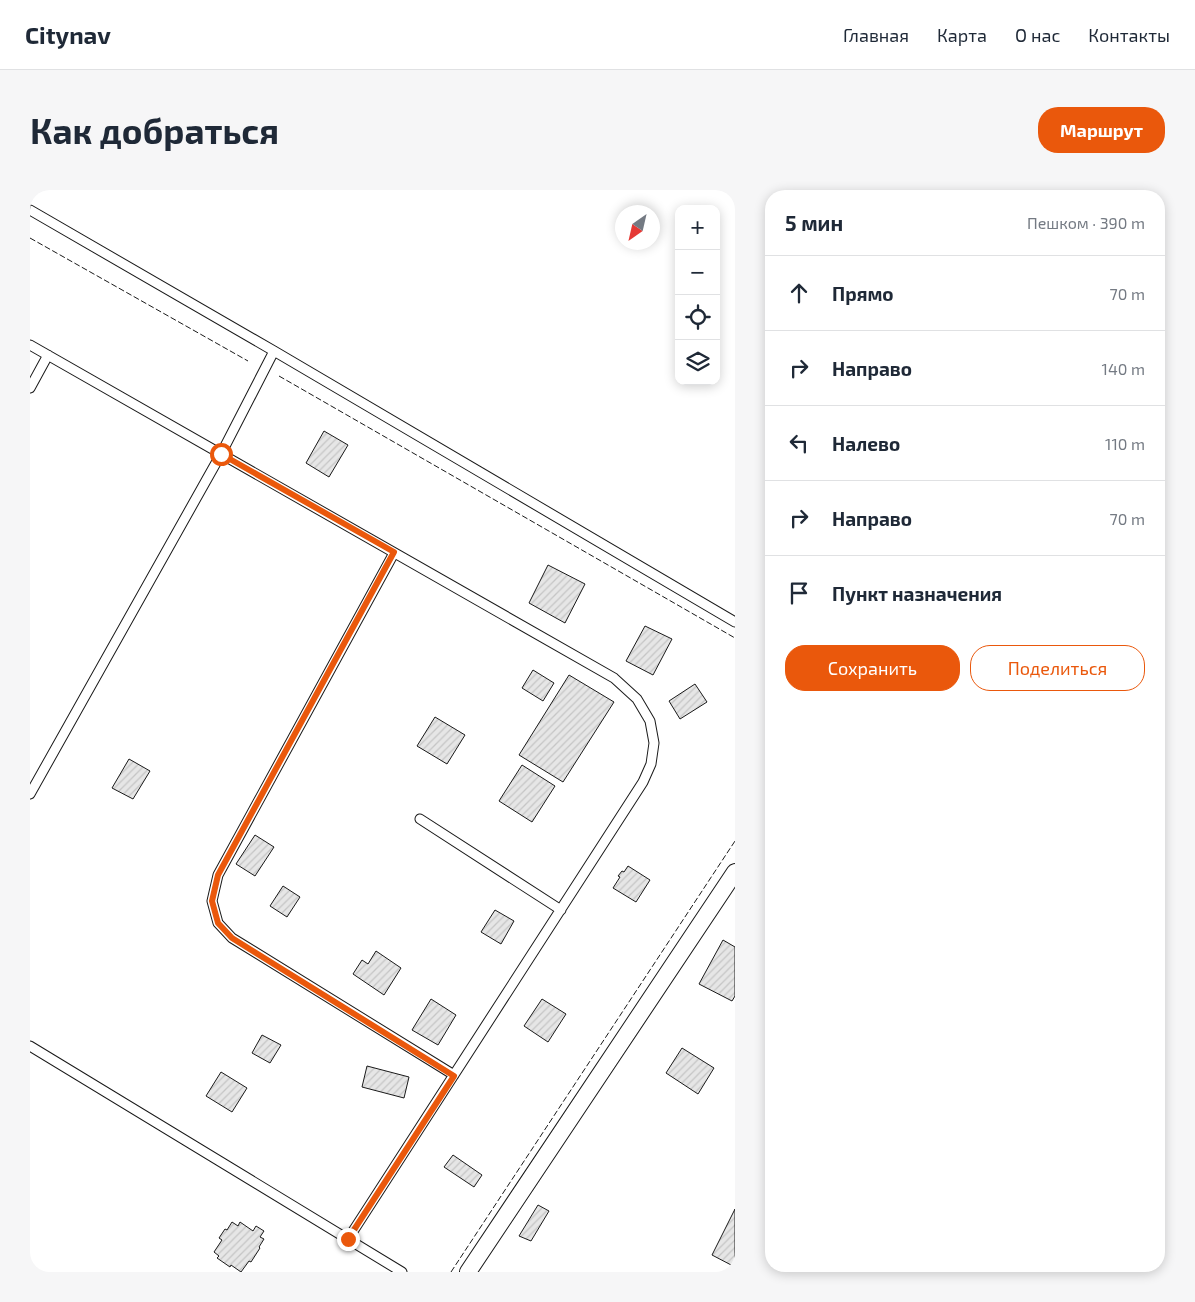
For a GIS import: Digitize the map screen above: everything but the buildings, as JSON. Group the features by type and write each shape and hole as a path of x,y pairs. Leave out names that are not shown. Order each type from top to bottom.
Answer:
{"street":[{"path":"468,1272 735,872"}],"lane":[{"path":"30,210 735,622"},
{"path":"30,345 614,678 637,699 650,721 654,743 651,764 643,782 348,1239"},
{"path":"30,794 221,454 274,351"},
{"path":"30,388 48,355"},
{"path":"394,552 218,875 212,901 218,923 232,938 454,1076"},
{"path":"420,819 560,910"},
{"path":"30,1046 402,1272"}],"fence":[{"path":"30,238 248,361"},
{"path":"279,376 735,638"},
{"path":"451,1272 735,841"}],"route":[{"path":"221,454 394,552 218,875 212,901 218,923 232,938 454,1076 348,1239"}]}
